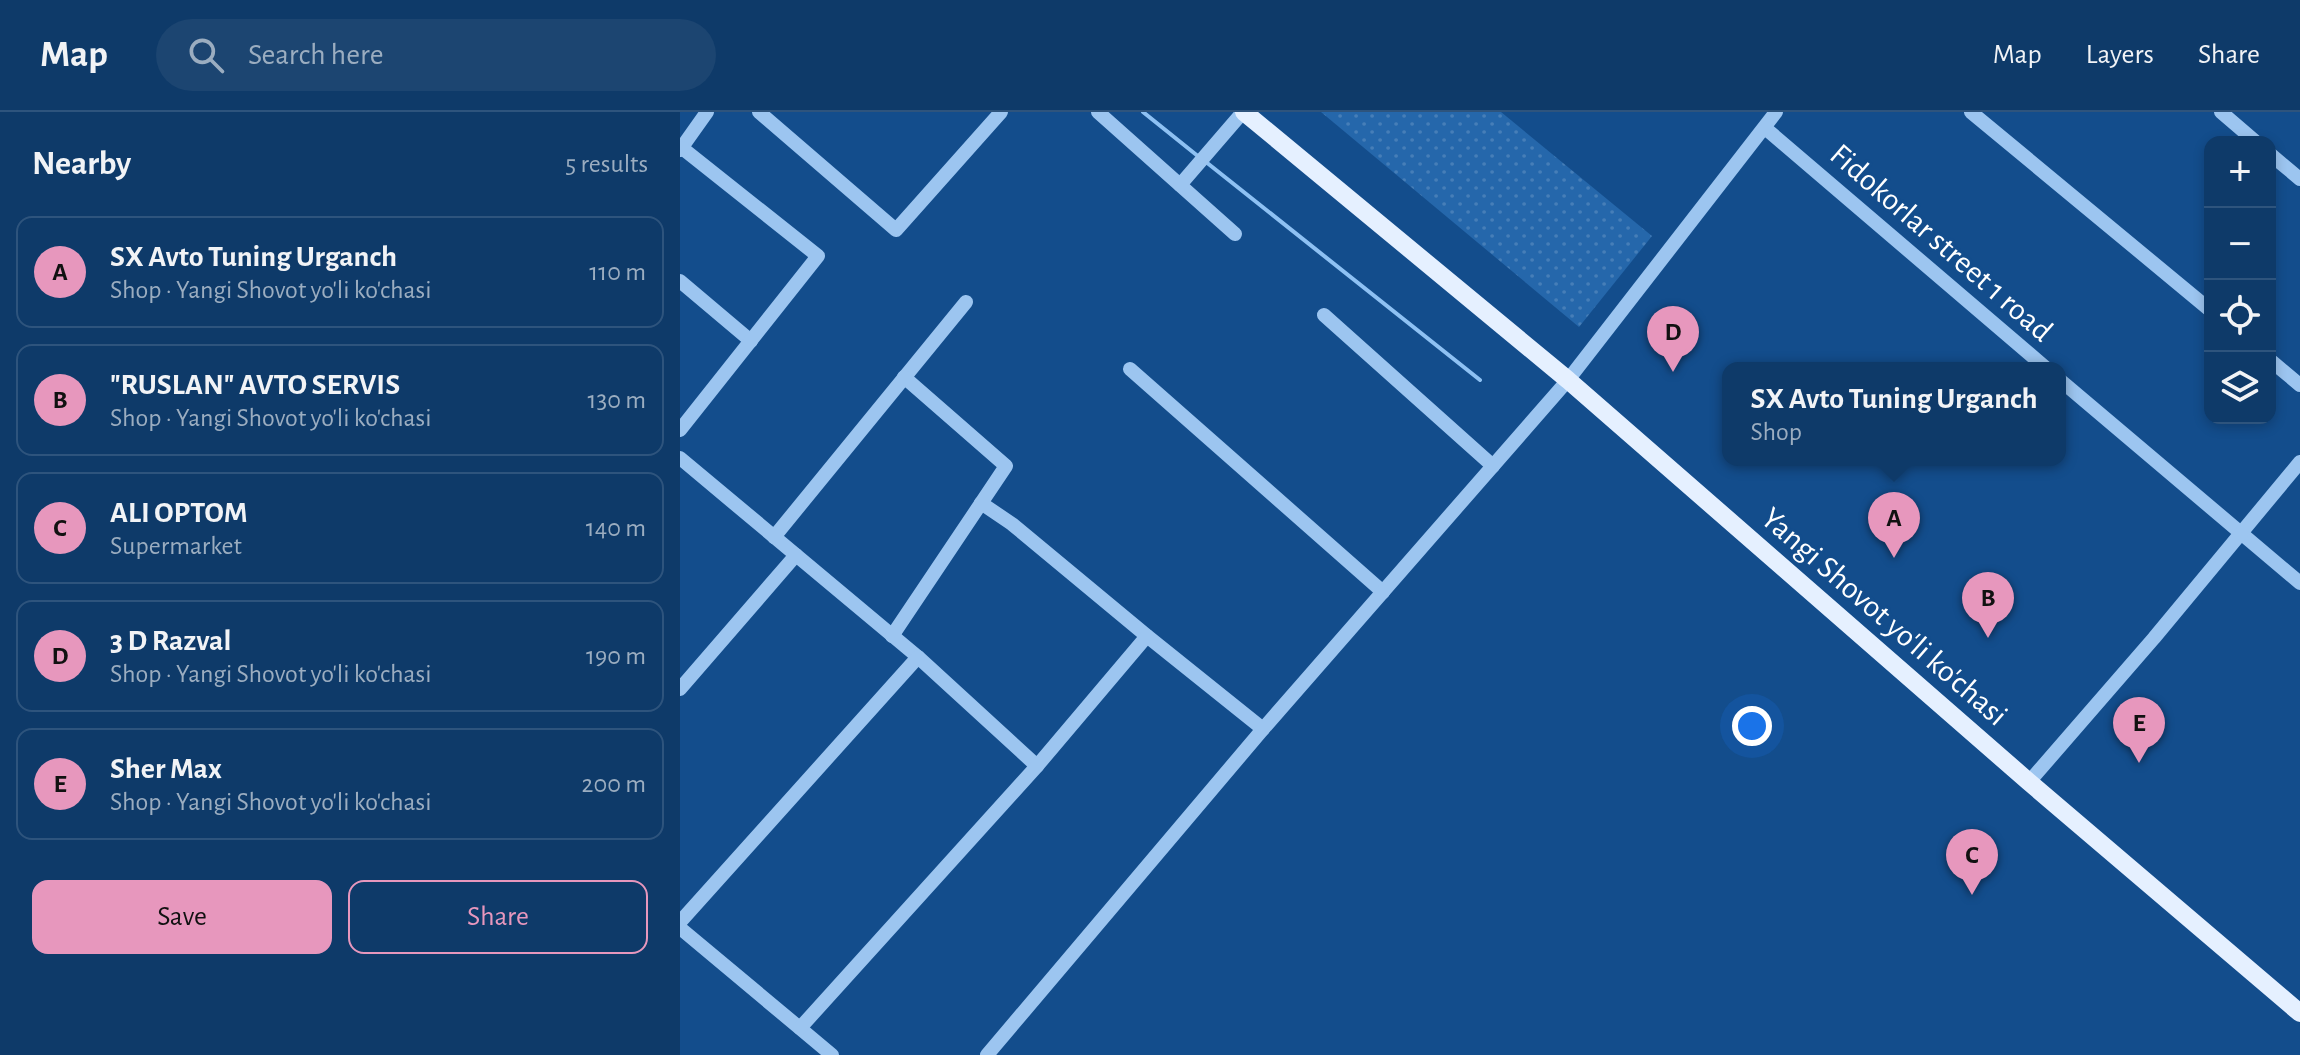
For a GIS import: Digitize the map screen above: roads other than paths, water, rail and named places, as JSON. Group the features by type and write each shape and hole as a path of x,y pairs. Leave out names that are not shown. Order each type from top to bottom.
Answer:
{"main road":[{"name":"Yangi Shovot yo'li ko'chasi","path":"1244,112 1568,380 2029,782 2300,1013"}],"street":[{"path":"680,430 818,256 681,149 707,112"},
{"path":"759,112 896,230 1001,112"},
{"path":"1098,112 1235,234"},
{"path":"1180,185 1244,112"},
{"path":"987,1055 1263,729 1568,380 1776,112"},
{"path":"1971,112 2204,305"},
{"path":"2221,112 2249,136"},
{"name":"Fidokorlar street 1 road","path":"1765,128 2039,362"},
{"path":"2276,159 2300,179"},
{"path":"680,281 751,341"},
{"path":"774,537 966,302"},
{"path":"1324,315 1493,466"},
{"path":"2276,365 2300,385"},
{"path":"1130,369 1383,592"},
{"path":"892,636 1006,466 904,377"},
{"name":"Fidokorlar street 1 road","path":"2066,385 2300,583"},
{"path":"680,458 918,657 1037,766"},
{"path":"2029,782 2300,462"},
{"path":"981,503 1012,524 1263,729"},
{"path":"680,689 796,555"},
{"path":"800,1028 1037,766 1147,636"},
{"path":"832,1055 680,925 918,657"}],"waterway":[{"path":"1143,112 1199,157"},
{"path":"1206,162 1480,380"}],"place":[{"name":"3 D Razval","path":"1673,372"},
{"name":"SX Avto Tuning Urganch","path":"1894,558"},
{"name":"\"RUSLAN\" AVTO SERVIS","path":"1988,638"},
{"name":"Sher Max","path":"2139,763"},
{"name":"ALI OPTOM","path":"1972,895"}]}
